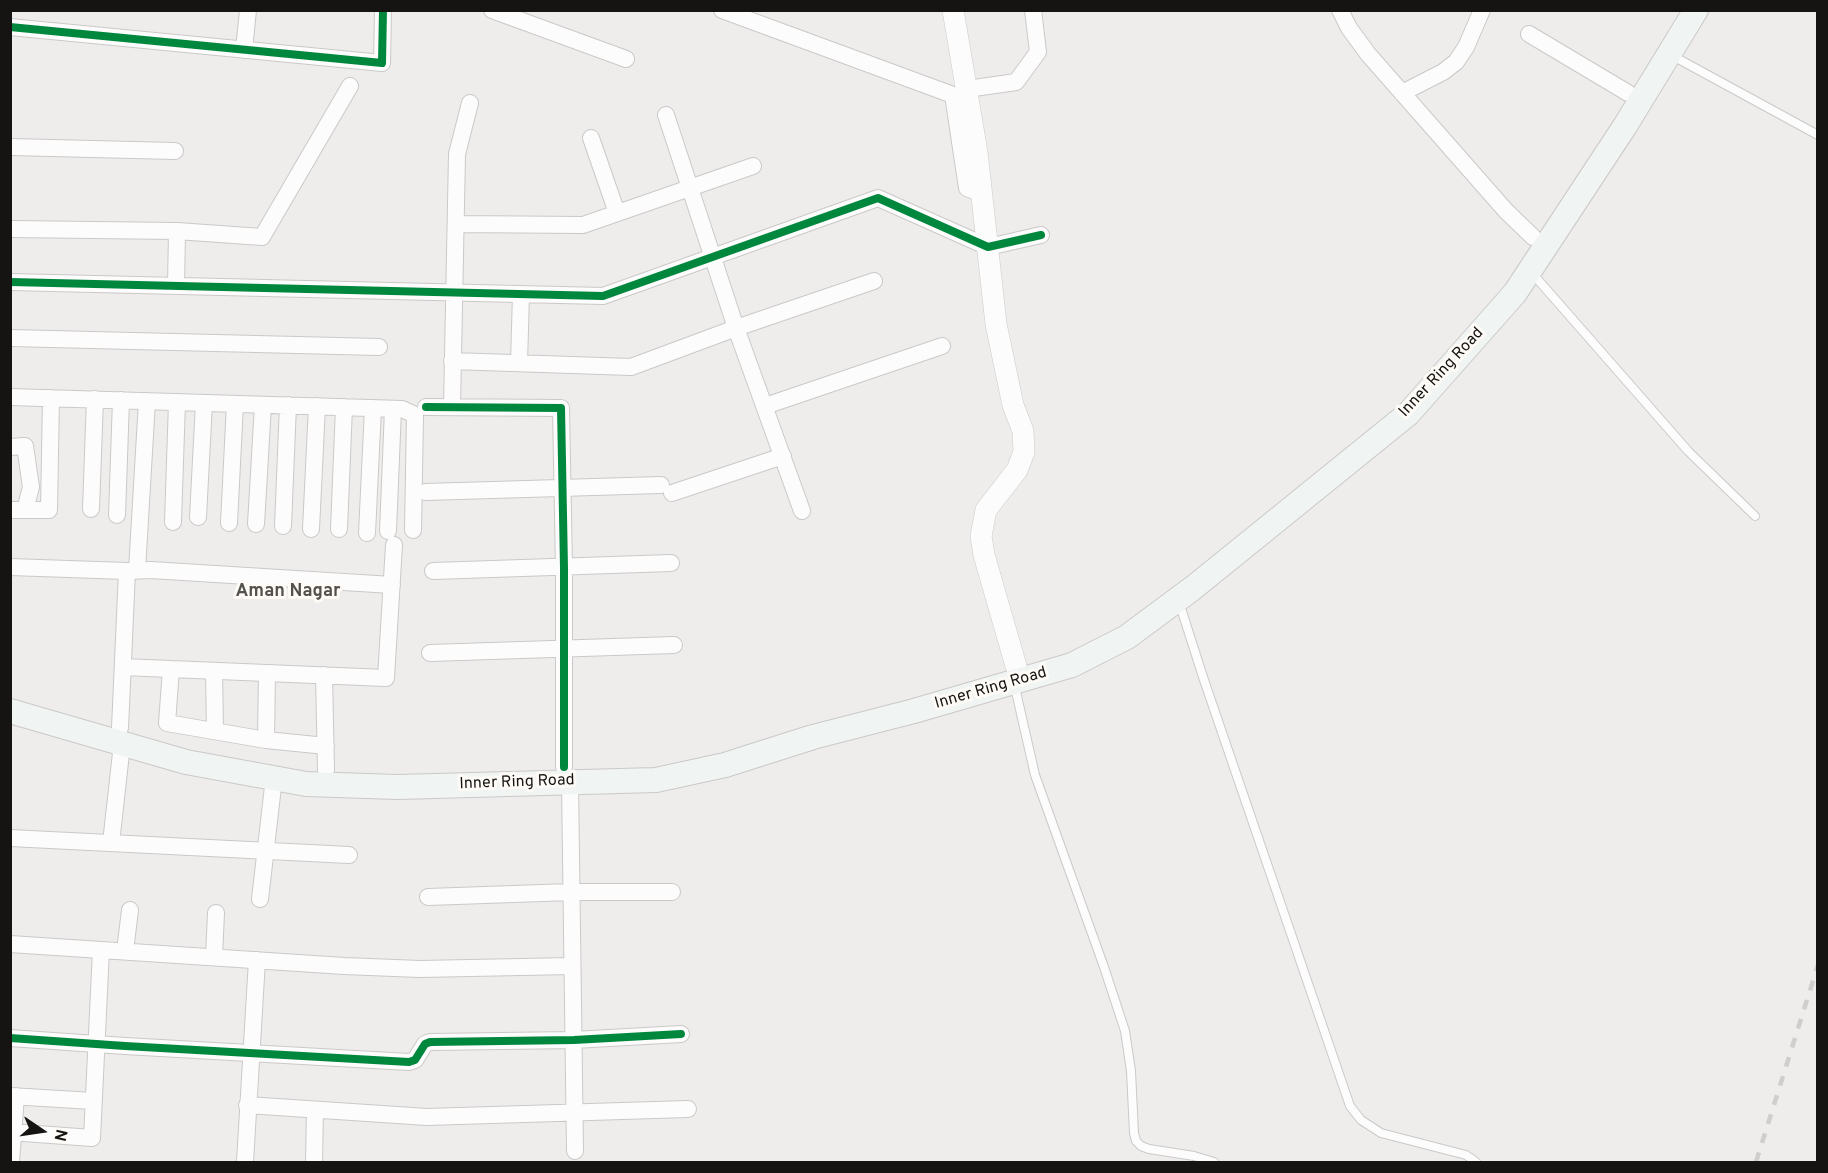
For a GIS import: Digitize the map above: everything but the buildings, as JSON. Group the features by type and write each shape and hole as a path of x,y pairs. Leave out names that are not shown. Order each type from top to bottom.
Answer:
{"main road":[{"name":"Inner Ring Road","path":"10,711 121,736 307,769 567,774 656,780 713,767 813,737 914,711 1015,674 1066,652 1120,624 1184,576 1397,403 1503,284 1628,93 1678,10"},
{"name":"Inner Ring Road","path":"1015,674 1072,665 1127,637 1178,599 1408,414 1515,293 1625,126 1696,10"},
{"name":"Inner Ring Road","path":"10,696 186,762 306,784 398,787 567,774"}],"street":[{"path":"244,50 248,10"},
{"path":"10,27 382,63 384,10"},
{"path":"492,10 626,59"},
{"path":"953,10 982,194 996,324 1013,405 1023,431 1024,452 1017,470 986,510 981,536 1015,674"},
{"path":"967,89 1016,82 1038,52 1033,10"},
{"path":"1340,10 1349,28 1368,54 1506,211 1533,237"},
{"path":"1402,93 1443,72 1456,62 1466,47 1482,10"},
{"path":"723,11 953,95 967,189 982,194"},
{"path":"1529,34 1628,93"},
{"path":"10,229 177,231 262,237 350,86"},
{"path":"452,407 457,153 470,103"},
{"path":"666,115 714,255 736,328 802,511"},
{"path":"591,138 617,213"},
{"path":"10,147 175,151"},
{"path":"456,224 583,225 753,166"},
{"path":"10,282 603,296 878,198 988,247 1041,235"},
{"path":"176,286 177,231"},
{"path":"452,361 632,367 736,328 874,281"},
{"path":"519,363 521,294"},
{"path":"10,338 379,347"},
{"path":"765,406 942,346"},
{"path":"10,397 402,409 415,415 413,530"},
{"path":"10,447 26,446 31,487 18,510 49,510 51,398"},
{"path":"92,509 95,399"},
{"path":"117,515 122,400"},
{"path":"111,843 121,736 123,667 147,401"},
{"path":"173,522 177,402"},
{"path":"198,517 204,403"},
{"path":"229,523 235,404"},
{"path":"256,524 263,405"},
{"path":"283,526 288,405"},
{"path":"311,529 318,406"},
{"path":"339,529 344,407"},
{"path":"426,407 561,408 575,1151"},
{"path":"367,532 373,408"},
{"path":"123,667 387,678 392,585 393,409"},
{"path":"425,492 667,489 783,456"},
{"path":"433,571 670,563"},
{"path":"10,567 392,585"},
{"path":"429,653 674,645"},
{"path":"171,669 167,723 266,740 326,746"},
{"path":"214,671 215,731"},
{"path":"266,740 267,673"},
{"path":"324,675 326,770"},
{"path":"260,899 274,778"},
{"path":"10,838 349,855"},
{"path":"428,897 571,892 672,892"},
{"path":"125,951 130,910"},
{"path":"214,957 216,913"},
{"path":"10,944 420,969 572,966"},
{"path":"12,1132 92,1138 101,950"},
{"path":"245,1162 257,960"},
{"path":"10,1038 409,1062 415,1060 425,1044 430,1042 573,1040 681,1034"},
{"path":"11,1162 13,1096 93,1101"},
{"path":"247,1106 427,1117 688,1109"},
{"path":"314,1162 315,1110"}],"lane":[{"path":"1669,54 1818,135"},
{"path":"1530,270 1688,451 1755,516"},
{"path":"1178,599 1350,1106 1361,1120 1381,1132 1466,1155 1476,1162"},
{"path":"1015,674 1035,776 1125,1032 1131,1071 1136,1141 1149,1149 1194,1156 1214,1162"}],"railway":[{"path":"1756,1162 1818,965"}],"cycle path":[{"path":"10,27 382,63 383,10"},
{"path":"10,282 603,296 878,198 988,247 1041,235"},
{"path":"426,407 561,408 564,767"},
{"path":"10,1038 409,1062 415,1060 425,1044 430,1042 574,1040 681,1034"}],"district":[{"name":"Aman Nagar","path":"288,592"}]}
